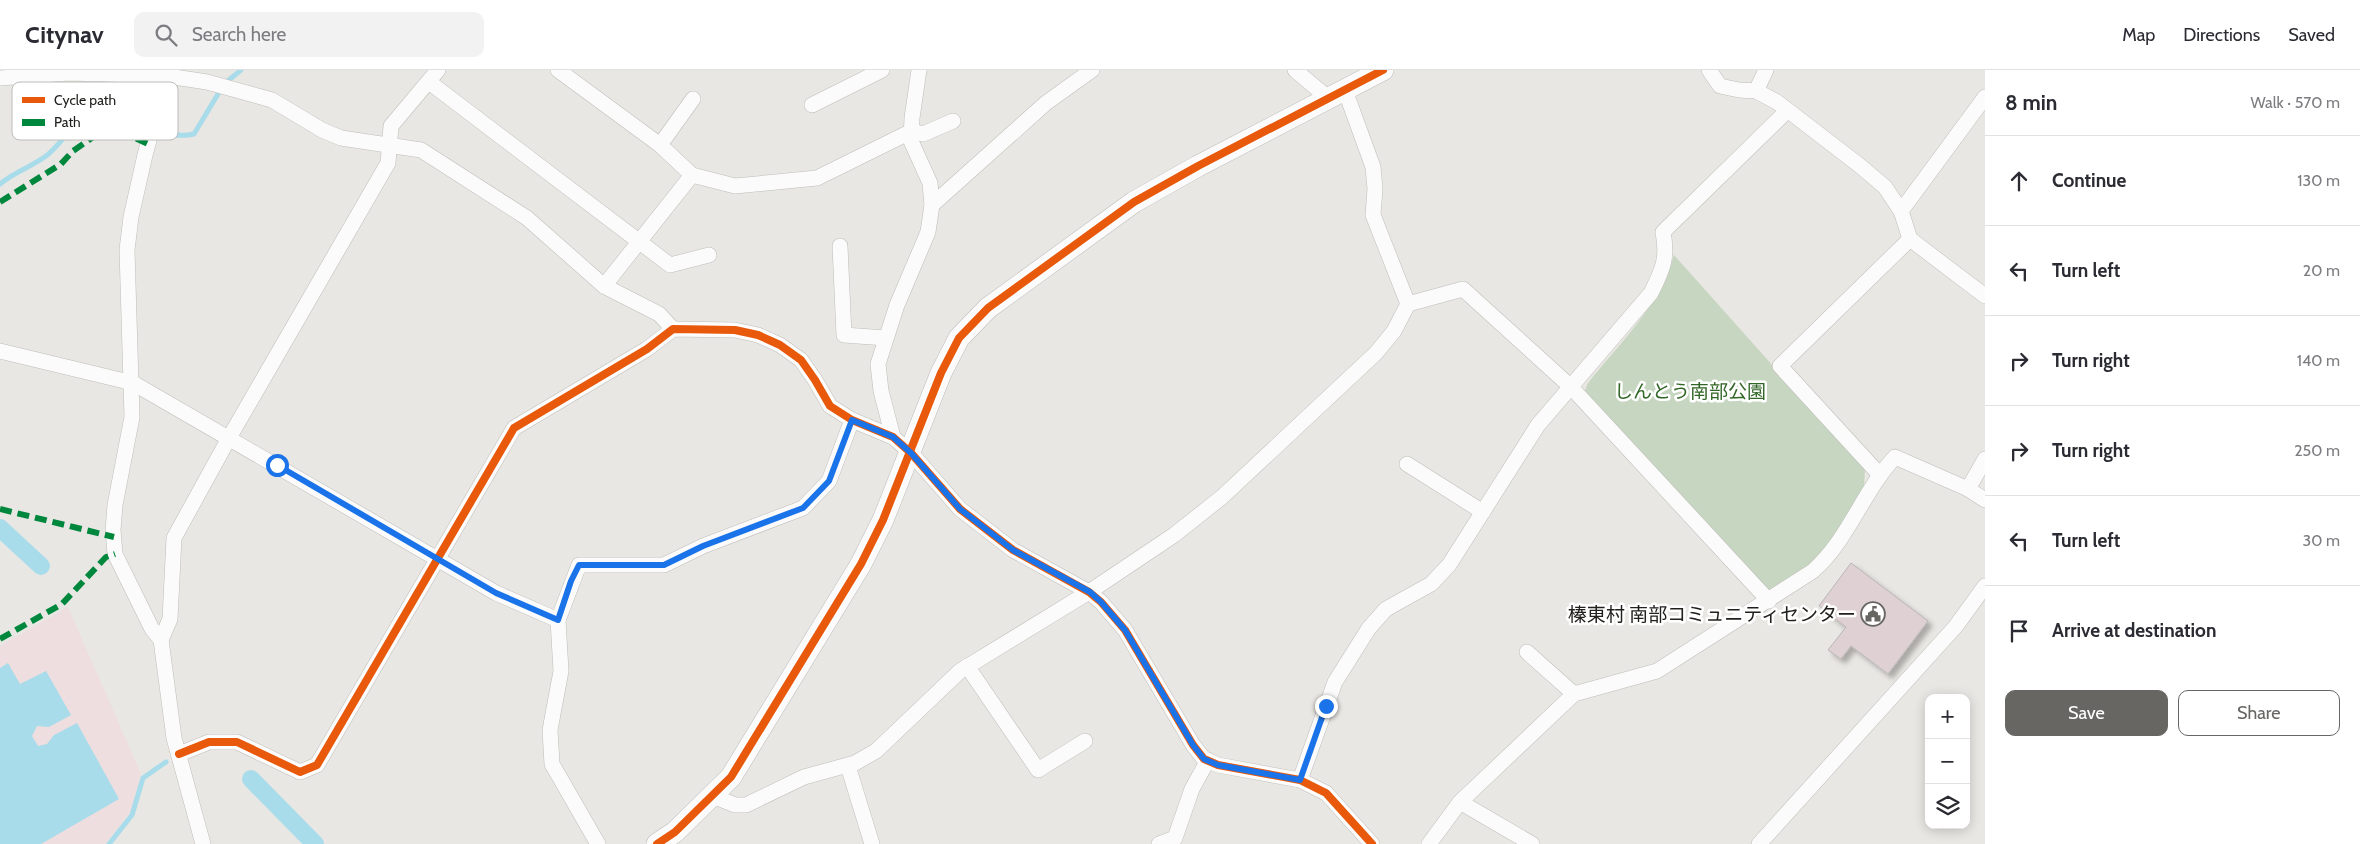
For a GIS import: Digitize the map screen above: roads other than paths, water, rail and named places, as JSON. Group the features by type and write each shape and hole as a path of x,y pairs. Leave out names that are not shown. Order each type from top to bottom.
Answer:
{"street":[{"path":"558,70 660,145 692,176 736,186 816,178 912,131 923,134 953,121"},
{"path":"812,105 882,70"},
{"path":"893,437 881,391 878,364 897,305 928,232 932,204 930,183 911,141 919,70"},
{"path":"932,204 1046,103 1092,70"},
{"path":"1296,70 1337,94 1373,167 1373,215 1408,304"},
{"path":"657,844 675,832 731,777 861,564 883,520 941,373 959,338 988,308 1134,202 1198,166 1383,70"},
{"path":"1709,70 1720,86 1756,91 1777,102 1859,164 1885,187 1901,211 1910,240 1985,296"},
{"path":"1756,91 1766,70"},
{"path":"0,78 70,73 168,73 272,100 322,130 341,138 389,147 421,150 528,218 604,286 659,314 673,329"},
{"path":"203,844 174,738 161,640 170,619 174,538 229,438 388,163 391,126 433,76 670,265 709,255"},
{"path":"1901,211 1985,97"},
{"path":"660,145 693,99"},
{"path":"1300,780 1335,682 1369,628 1386,609 1431,584 1449,565 1538,425 1652,293 1661,275 1666,252 1663,232 1787,111"},
{"path":"149,140 131,218 127,250 133,383 130,437 115,505 115,554 152,629 161,640"},
{"path":"604,286 692,176"},
{"path":"1879,474 1780,366 1910,240"},
{"path":"840,246 844,335 886,338"},
{"path":"712,796 735,805 746,805 804,777 848,766 876,751 932,696 967,666 1090,592 1174,535 1222,497 1376,353 1394,331 1408,304 1463,289 1571,387 1769,601"},
{"path":"179,754 209,742 237,742 300,772 317,765 514,428 647,349 673,329 735,330 758,335 780,345 801,360 830,406 852,420 893,437 911,453 960,509 1013,550 1090,592 1125,630 1193,745 1208,760 1218,765 1300,780 1326,793 1365,841"},
{"path":"0,351 133,383 496,593 558,620"},
{"path":"598,844 552,764 550,730 560,671 558,620 571,581 579,565 664,565 703,546 803,508 829,481 852,420"},
{"path":"1429,844 1460,802 1574,694 1646,676 1657,671 1769,601 1813,570 1834,549 1879,474 1895,456 1968,489 1985,500"},
{"path":"1968,489 1985,459"},
{"path":"1407,464 1483,512"},
{"path":"1759,844 1956,626 1985,586"},
{"path":"1526,652 1574,694"},
{"path":"967,666 1038,770 1085,741"},
{"path":"1159,844 1175,838 1192,789 1208,760"},
{"path":"848,766 872,844"},
{"path":"1460,802 1532,844"}],"water":[{"path":"8,663 20,684 46,671 71,715 49,727 37,726 32,736 38,746 47,744 54,735 77,723 119,799 41,844 0,844 0,668"}],"waterway":[{"path":"178,135 194,134 224,84 241,70"},
{"path":"0,184 46,156 62,140"},
{"path":"0,528 41,566"},
{"path":"109,844 132,815 143,778 166,762"},
{"path":"251,779 315,844"}],"place":[{"name":"榛東村 南部コミュニティセンター","path":"1873,614"}],"park label":[{"name":"しんとう南部公園","path":"1690,391"}]}
